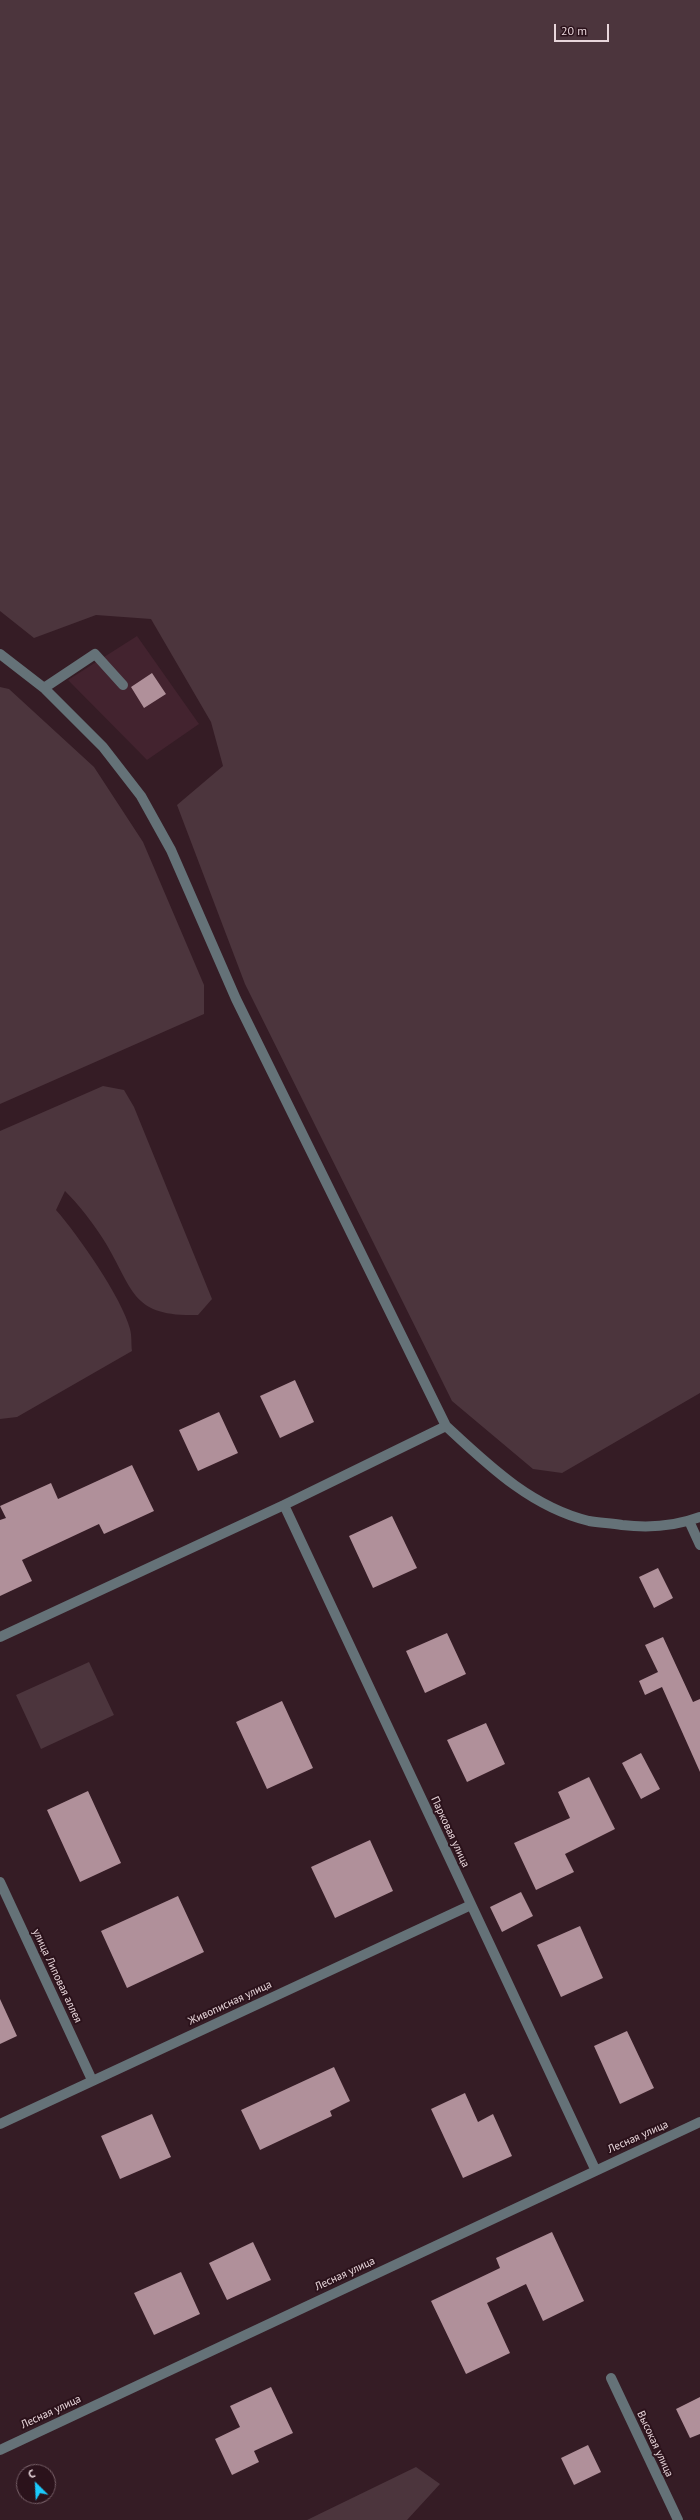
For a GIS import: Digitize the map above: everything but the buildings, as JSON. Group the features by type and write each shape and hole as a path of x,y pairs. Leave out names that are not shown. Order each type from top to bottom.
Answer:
{"street":[{"path":"0,654 44,688 108,753 141,796 171,850 236,999 446,1426 500,1476 546,1505 589,1520 641,1527 689,1521 700,1517"},
{"path":"44,688 95,654 123,686"},
{"path":"0,1637 284,1505 446,1426"},
{"name":"Парковая улица","path":"284,1505 595,2169"},
{"path":"689,1521 700,1545"},
{"name":"улица Липовая аллея","path":"0,1882 92,2080"},
{"name":"Живописная улица","path":"0,2124 471,1905"},
{"name":"Лесная улица","path":"0,2450 595,2169 700,2122"},
{"name":"Высокая улица","path":"611,2378 678,2520"}],"shaded area":[{"path":"0,0 700,0 700,1393 562,1473 533,1469 452,1401 245,984 177,805 223,766 211,722 151,619 96,615 34,638 0,611"},
{"path":"137,636 199,724 147,760 68,680"},
{"path":"0,687 9,689 94,767 143,842 204,985 204,1014 0,1104"},
{"path":"103,1086 124,1090 134,1107 212,1299 198,1315 176,1314 159,1311 147,1305 137,1297 130,1287 96,1228 65,1191 56,1210 87,1250 109,1284 130,1329 132,1351 17,1417 0,1419 0,1131"},
{"path":"89,1662 114,1715 41,1749 16,1695"},
{"path":"416,2467 440,2484 407,2520 307,2520"}]}
